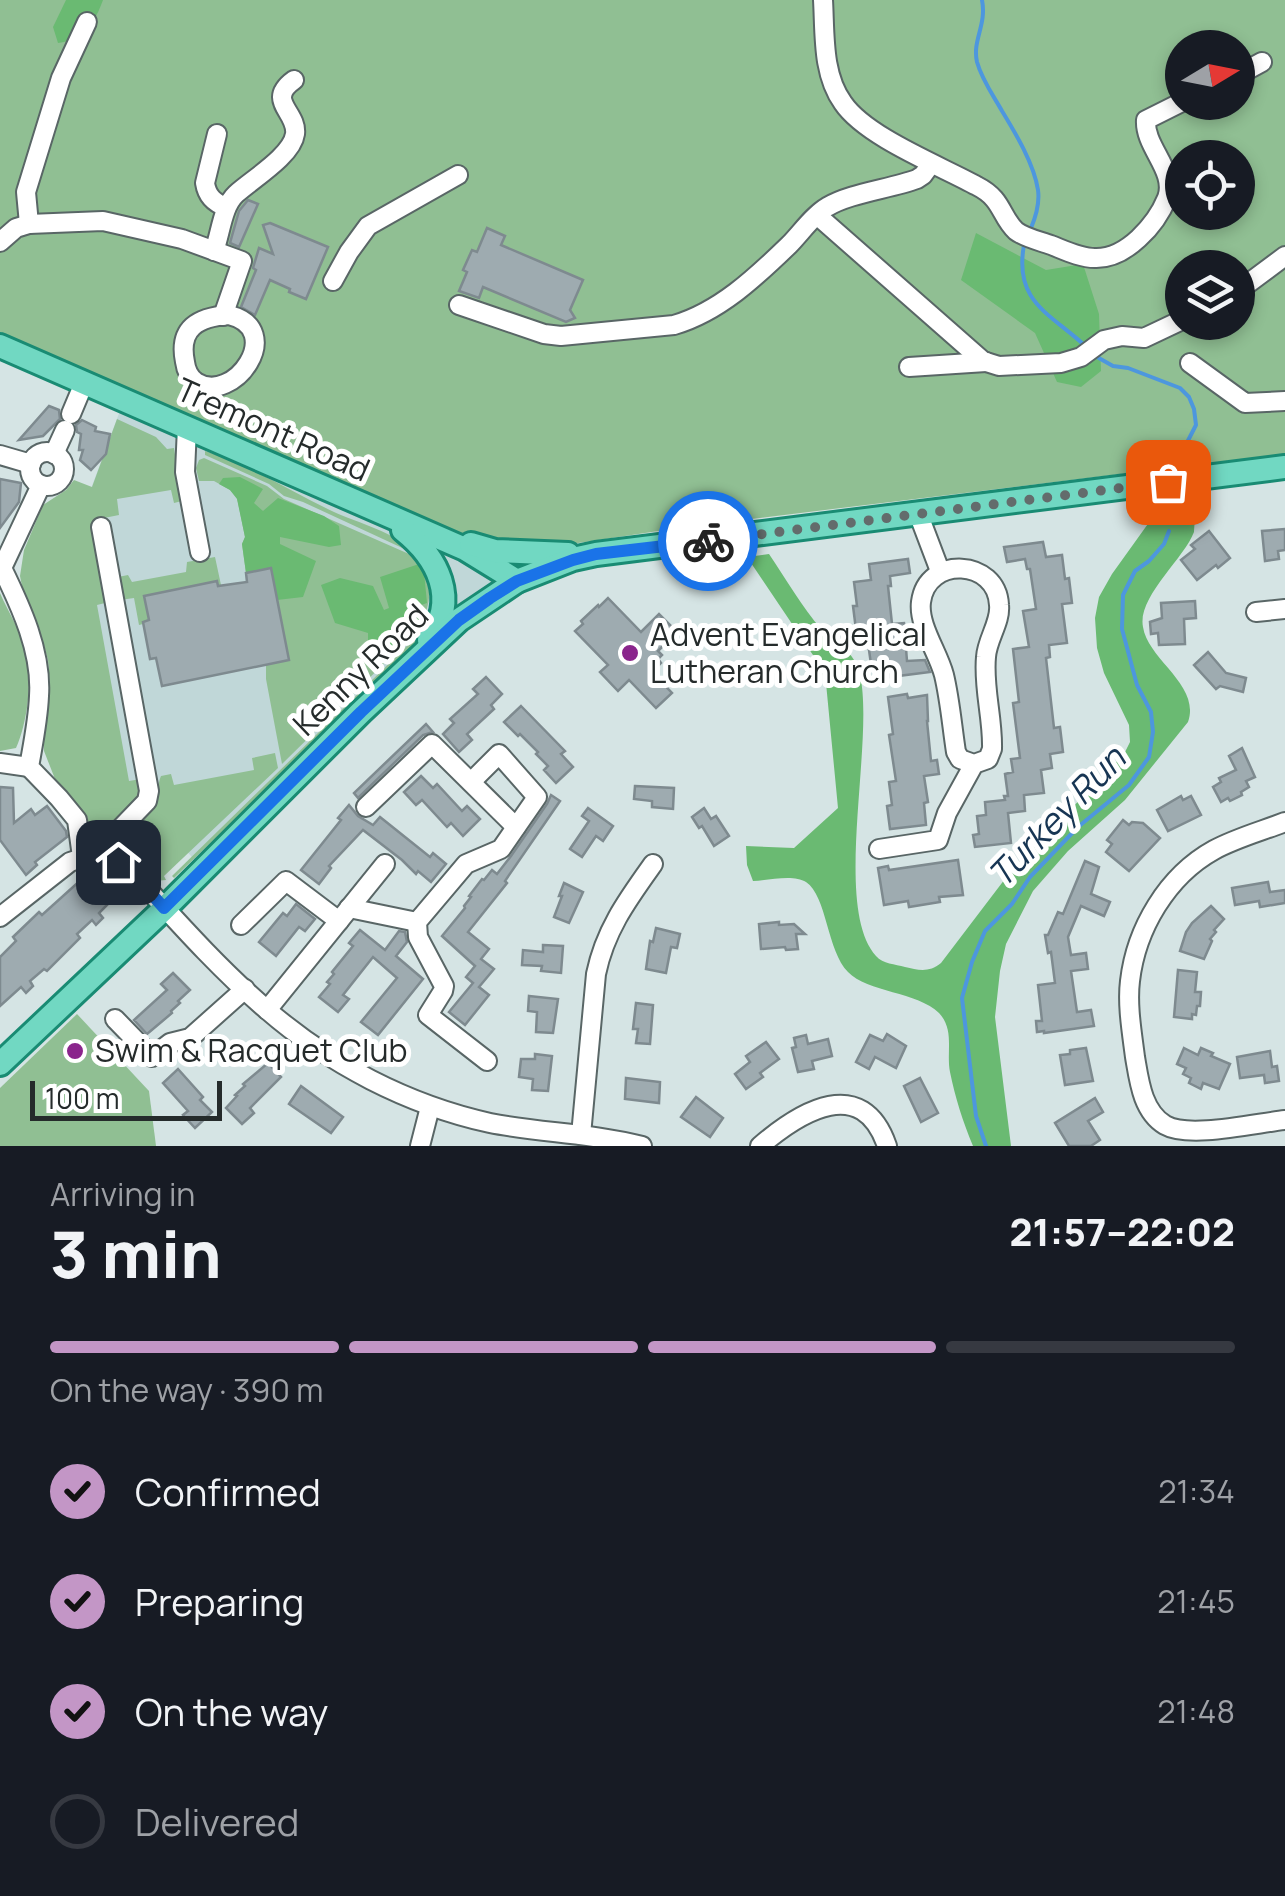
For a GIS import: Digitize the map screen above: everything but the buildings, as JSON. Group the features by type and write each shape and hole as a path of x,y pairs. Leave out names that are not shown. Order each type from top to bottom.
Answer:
{"main road":[{"name":"Tremont Road","path":"0,346 465,549 517,581"},
{"name":"Kenny Road","path":"0,1064 459,620 517,581 596,554 1285,467"},
{"path":"366,506 495,551 596,554"},
{"path":"366,506 421,544 438,572 444,597 442,613 436,631 412,664"}],"street":[{"path":"822,0 827,64 842,102 852,115 931,164 990,193 1019,233 1082,256 1106,257 1124,248 1144,234 1168,196 1168,179 1146,129 1146,120 1165,110"},
{"path":"29,224 26,192 62,78 86,22"},
{"path":"1255,66 1262,62"},
{"path":"214,251 226,207 284,153 294,138 294,124 282,96 294,80"},
{"path":"217,134 204,183 214,201 226,207"},
{"path":"460,305 544,334 583,335 674,325 716,308 786,248 823,209 845,198 916,179 931,164"},
{"path":"332,280 368,226 458,175"},
{"path":"818,216 987,362 1000,366 1061,362 1081,357 1094,345 1113,337 1144,338 1165,328"},
{"path":"0,242 16,228 29,224 104,221 182,239 242,261 224,316"},
{"path":"1255,278 1285,256"},
{"path":"224,316 246,322 254,338 253,356 232,380 220,385 202,384 187,370 183,342 195,325 224,316"},
{"path":"909,368 987,362"},
{"path":"1190,364 1245,403 1285,401"},
{"path":"54,454 84,383"},
{"path":"187,428 185,472 200,552"},
{"path":"45,452 54,454 61,460 63,476 58,483 41,485 30,472 31,464 45,452"},
{"path":"0,454 31,464"},
{"path":"29,767 40,693 36,657 27,624 1,568 41,485"},
{"path":"918,513 940,571"},
{"path":"101,527 149,791 147,801 120,830 115,861"},
{"path":"878,849 938,840 947,813 974,764 988,759 992,749 985,660 1000,604 986,577 964,568 940,571 921,602 944,676 956,752 974,764"},
{"path":"1256,612 1285,608"},
{"path":"366,807 432,744 516,827"},
{"path":"471,782 499,754 537,797 501,848 466,864 417,922 418,938 444,986 428,1015 486,1062"},
{"path":"0,764 29,767 77,820 82,858"},
{"path":"1285,822 1213,851 1171,886 1154,908 1139,943 1129,984 1139,1083 1148,1107 1164,1124 1191,1132 1285,1120"},
{"path":"0,917 70,862 101,856 132,872 267,1010 356,1072 430,1106 491,1123 642,1146"},
{"path":"267,1010 385,864"},
{"path":"581,1135 601,951 622,908 653,864"},
{"path":"241,925 286,882 344,914 417,922"},
{"path":"115,1019 152,1057 170,1043 190,1038 244,989"},
{"path":"760,1146 792,1120 844,1104 855,1105 872,1116 888,1146"},
{"path":"420,1146 430,1106"}],"shaded area":[{"path":"124,400 517,581 462,625 206,873 90,742 86,502"}],"green space":[{"path":"0,0 1285,0 1285,454 685,527 545,548 477,540 0,332"},
{"path":"66,0 103,0 87,29 58,43 53,27"},
{"path":"976,233 1046,270 1083,264 1099,314 1101,371 1081,387 1057,382 1035,333 961,280"},
{"path":"117,419 156,437 167,449 174,448 182,501 174,503 171,490 117,499 119,515 94,520 109,602 97,605 129,781 141,779 142,787 138,798 114,824 107,845 99,849 93,844 87,816 55,779 44,751 43,728 50,687 48,660 39,628 25,601 20,576 24,550 43,505 74,480 92,487"},
{"path":"205,451 387,533 411,552 284,496 269,484 205,455"},
{"path":"204,458 267,486 284,499 409,554 428,580 427,609 418,630 282,764 266,665 288,660 270,569 246,573 242,544 245,537 237,498 214,481 199,481 196,468"},
{"path":"240,477 263,489 254,503 263,511 278,498 339,526 341,545 329,547 280,537 280,544 316,561 303,597 277,600 271,569 246,573 242,544 245,537 237,499 219,484 223,478"},
{"path":"1190,510 1195,517 1194,532 1154,591 1143,615 1147,639 1187,696 1188,722 1125,800 1068,851 1033,891 1006,944 995,1017 1011,1146 973,1146 954,1091 948,1034 939,1013 919,1001 867,984 848,972 836,951 818,899 806,882 788,878 753,881 746,846 794,848 838,808 826,683 817,661 747,557 769,554 815,621 850,654 857,666 863,740 856,863 863,933 882,961 928,969 941,963 1011,871 1124,754 1130,742 1129,725 1104,673 1097,648 1095,618 1099,597 1150,521 1159,513"},
{"path":"215,557 221,585 217,581 145,596 149,620 143,624 139,625 134,598 120,600 118,577 128,575 132,582 186,572 187,562"},
{"path":"419,564 424,572 427,603 407,610 405,636 382,663 368,653 368,633 335,623 321,585 340,578 373,586 384,610 389,608 380,577"},
{"path":"0,593 25,645 29,675 20,738 16,748 0,751"},
{"path":"437,601 420,641 174,878 415,638"},
{"path":"275,753 278,768 164,876 166,880 154,881 126,851 124,837 151,807 161,776 171,774 174,785 254,770 252,758"},
{"name":"Swim & Racquet Club","path":"77,1014 149,1091 156,1146 0,1146 0,1088"}],"waterway":[{"name":"Turkey Run","path":"982,0 977,62 1033,170 1038,200 1031,228"},
{"name":"Turkey Run","path":"1024,245 1022,264 1029,292 1046,313 1082,343"},
{"name":"Turkey Run","path":"1097,357 1180,388 1189,397 1196,425 1178,460"},
{"name":"Turkey Run","path":"986,1146 976,1116 962,998 972,962 985,931 1012,904 1030,877 1078,827 1129,785 1149,757 1151,712 1137,685 1122,629 1123,595 1135,571 1164,544 1169,531"}],"way so far":[{"path":"708,541 1168,482"}],"place":[{"name":"Advent Evangelical Lutheran Church","path":"630,653"},
{"name":"Swim & Racquet Club","path":"75,1051"}],"route":[{"path":"118,862 164,908 361,712 459,620 490,598 517,581 573,560 708,541"}]}
